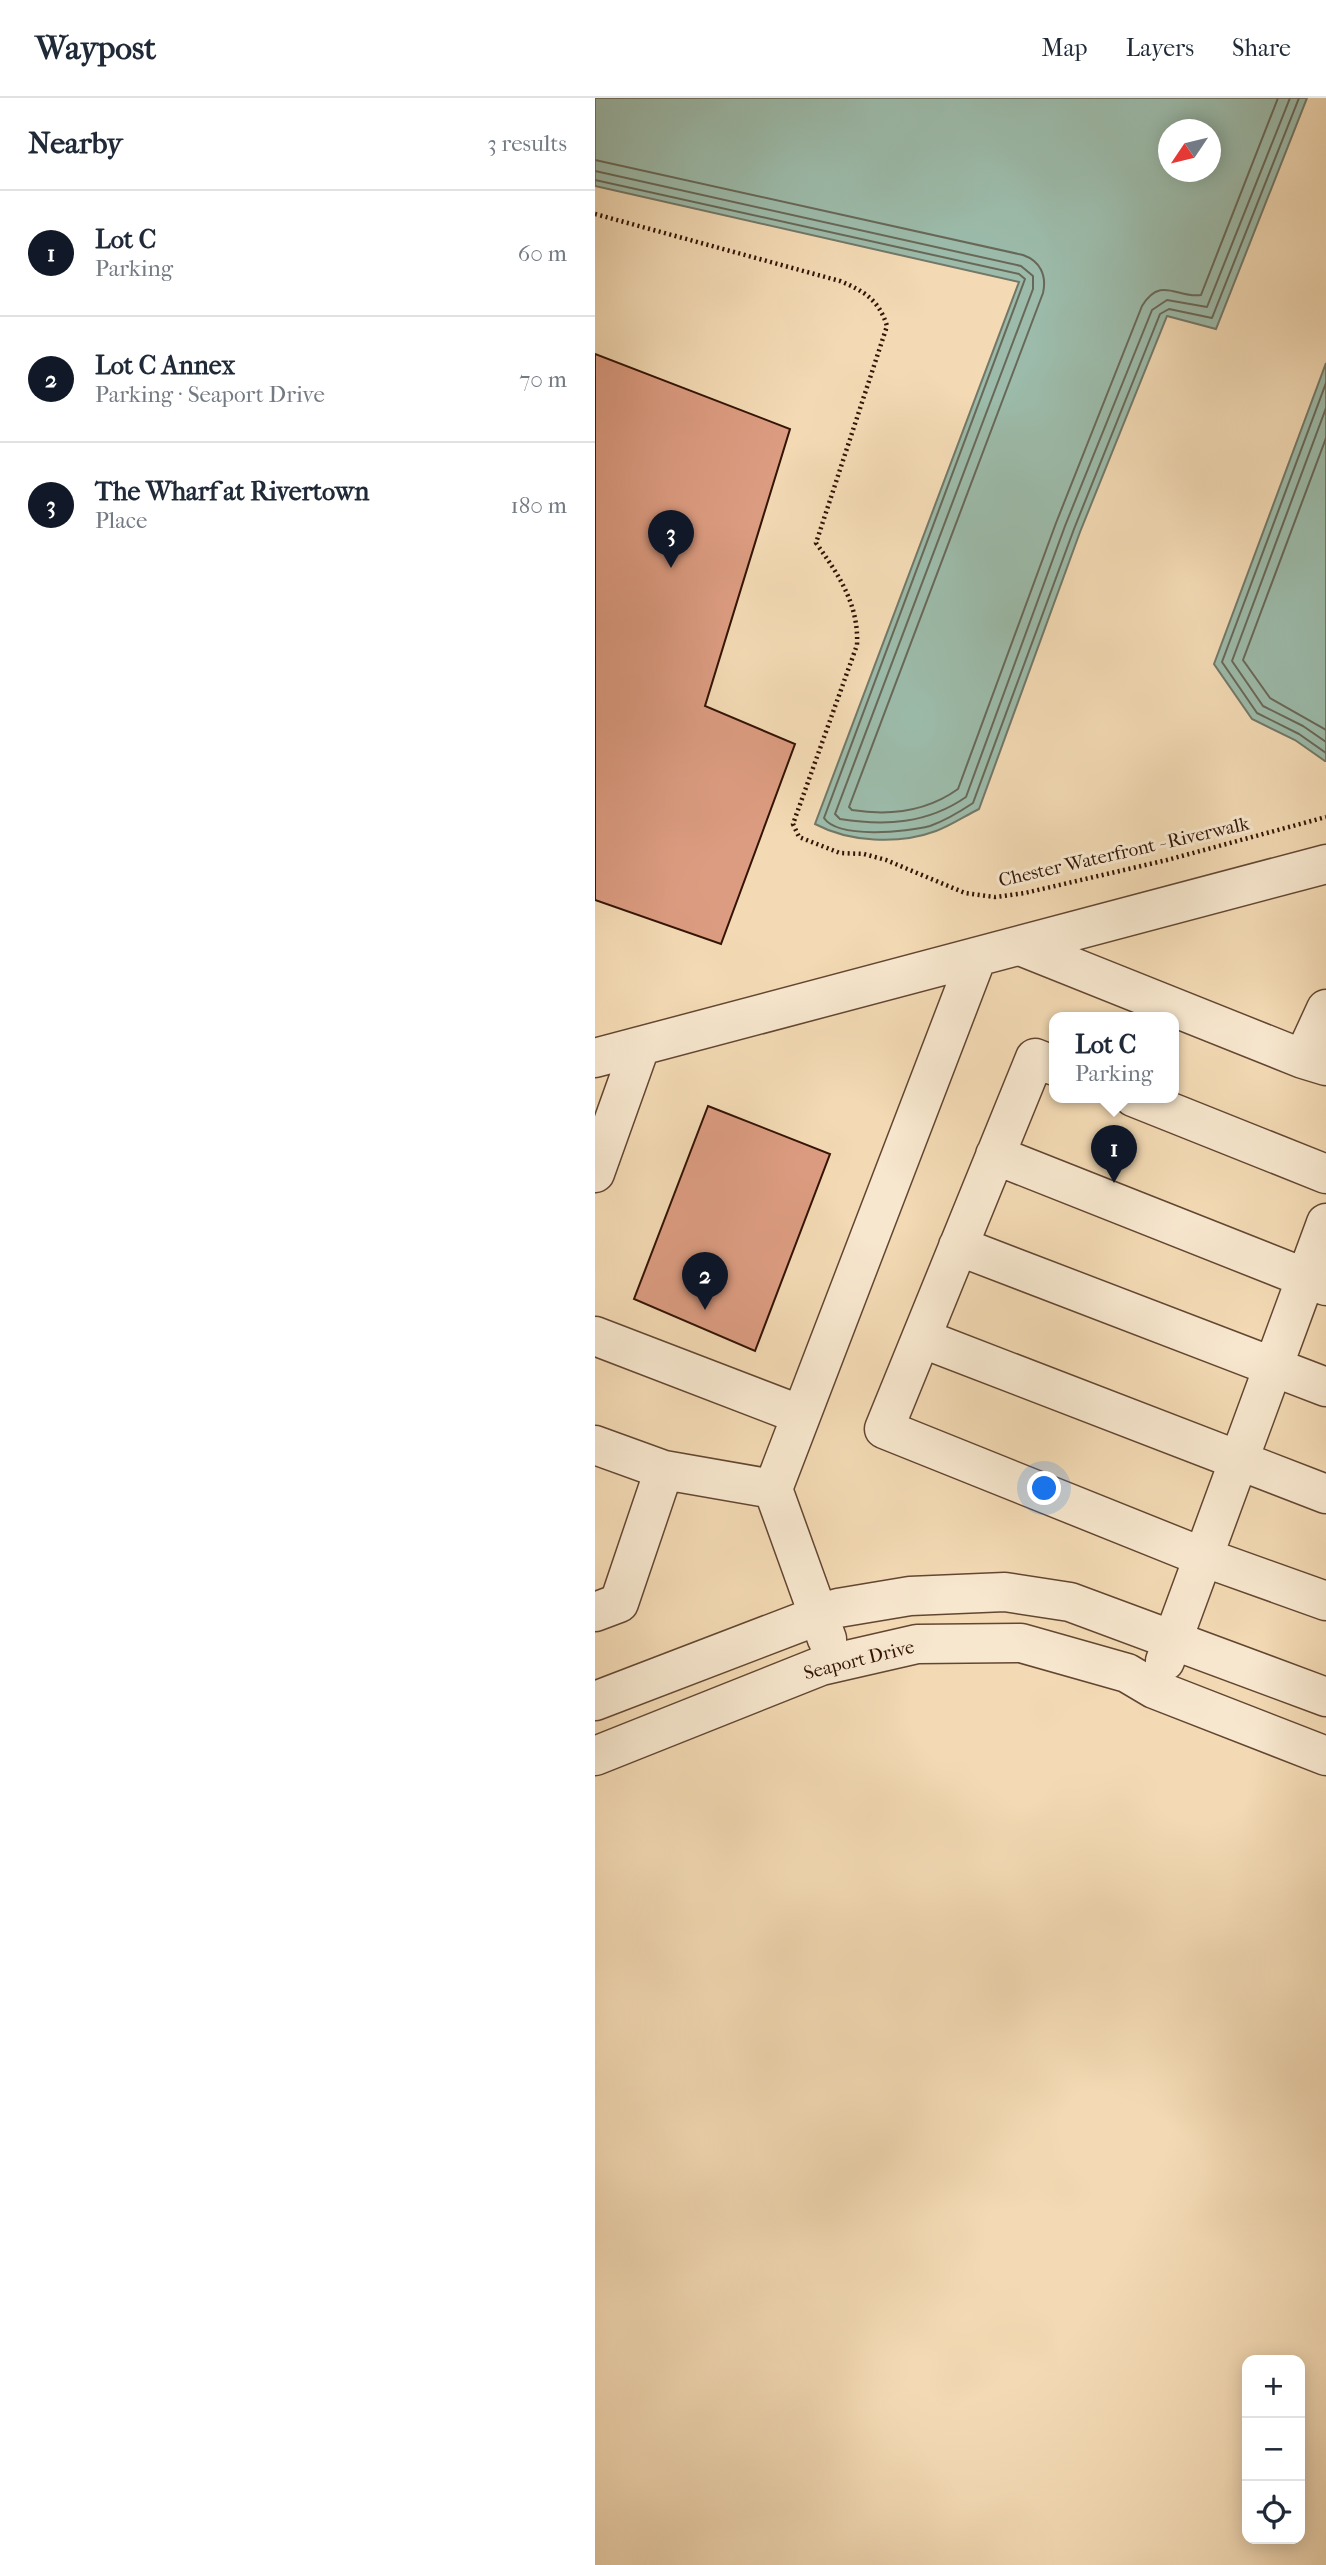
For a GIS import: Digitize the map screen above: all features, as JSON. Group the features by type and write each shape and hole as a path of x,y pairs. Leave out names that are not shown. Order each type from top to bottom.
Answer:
{"street":[{"path":"595,1058 1326,864"},
{"path":"1020,946 1314,1063 1326,1009"},
{"path":"835,1663 773,1489 977,957"},
{"path":"595,1173 640,1047"},
{"path":"1049,1064 1035,1058 884,1429 1203,1557 1326,1601"},
{"path":"1148,1103 1326,1174"},
{"path":"995,1155 1316,1283"},
{"path":"1154,1689 1273,1366 1316,1283 1326,1223"},
{"path":"958,1246 1326,1387"},
{"path":"595,1336 801,1415"},
{"path":"921,1338 1326,1494"},
{"path":"595,1445 664,1470 773,1489"},
{"path":"595,1612 619,1604 664,1470"},
{"path":"595,1701 838,1608 910,1595 1005,1592 1070,1602 1326,1697"},
{"name":"Seaport Drive","path":"595,1756 835,1663 916,1644 1021,1643 1127,1673 1154,1689 1326,1756"}],"path":[{"name":"Chester Waterfront - Riverwalk","path":"595,214 840,281 871,297 881,307 887,326 816,543 837,572 849,595 858,624 857,645 793,824 799,837 840,853 885,860 965,893 995,897 1025,893 1167,860 1326,817"}],"water":[{"path":"595,98 1307,98 1216,329 1167,316 1080,532 979,809 941,829 906,838 874,840 828,830 815,824 1019,282 595,186"},
{"path":"1326,363 1325,761 1295,740 1252,719 1214,664"}],"building":[{"path":"595,354 790,429 705,706 795,744 721,944 595,900"},
{"path":"708,1106 830,1154 755,1351 634,1299"}],"place":[{"name":"The Wharf at Rivertown","path":"671,568"},
{"name":"Lot C","path":"1114,1183"},
{"name":"Lot C Annex","path":"705,1310"}]}
